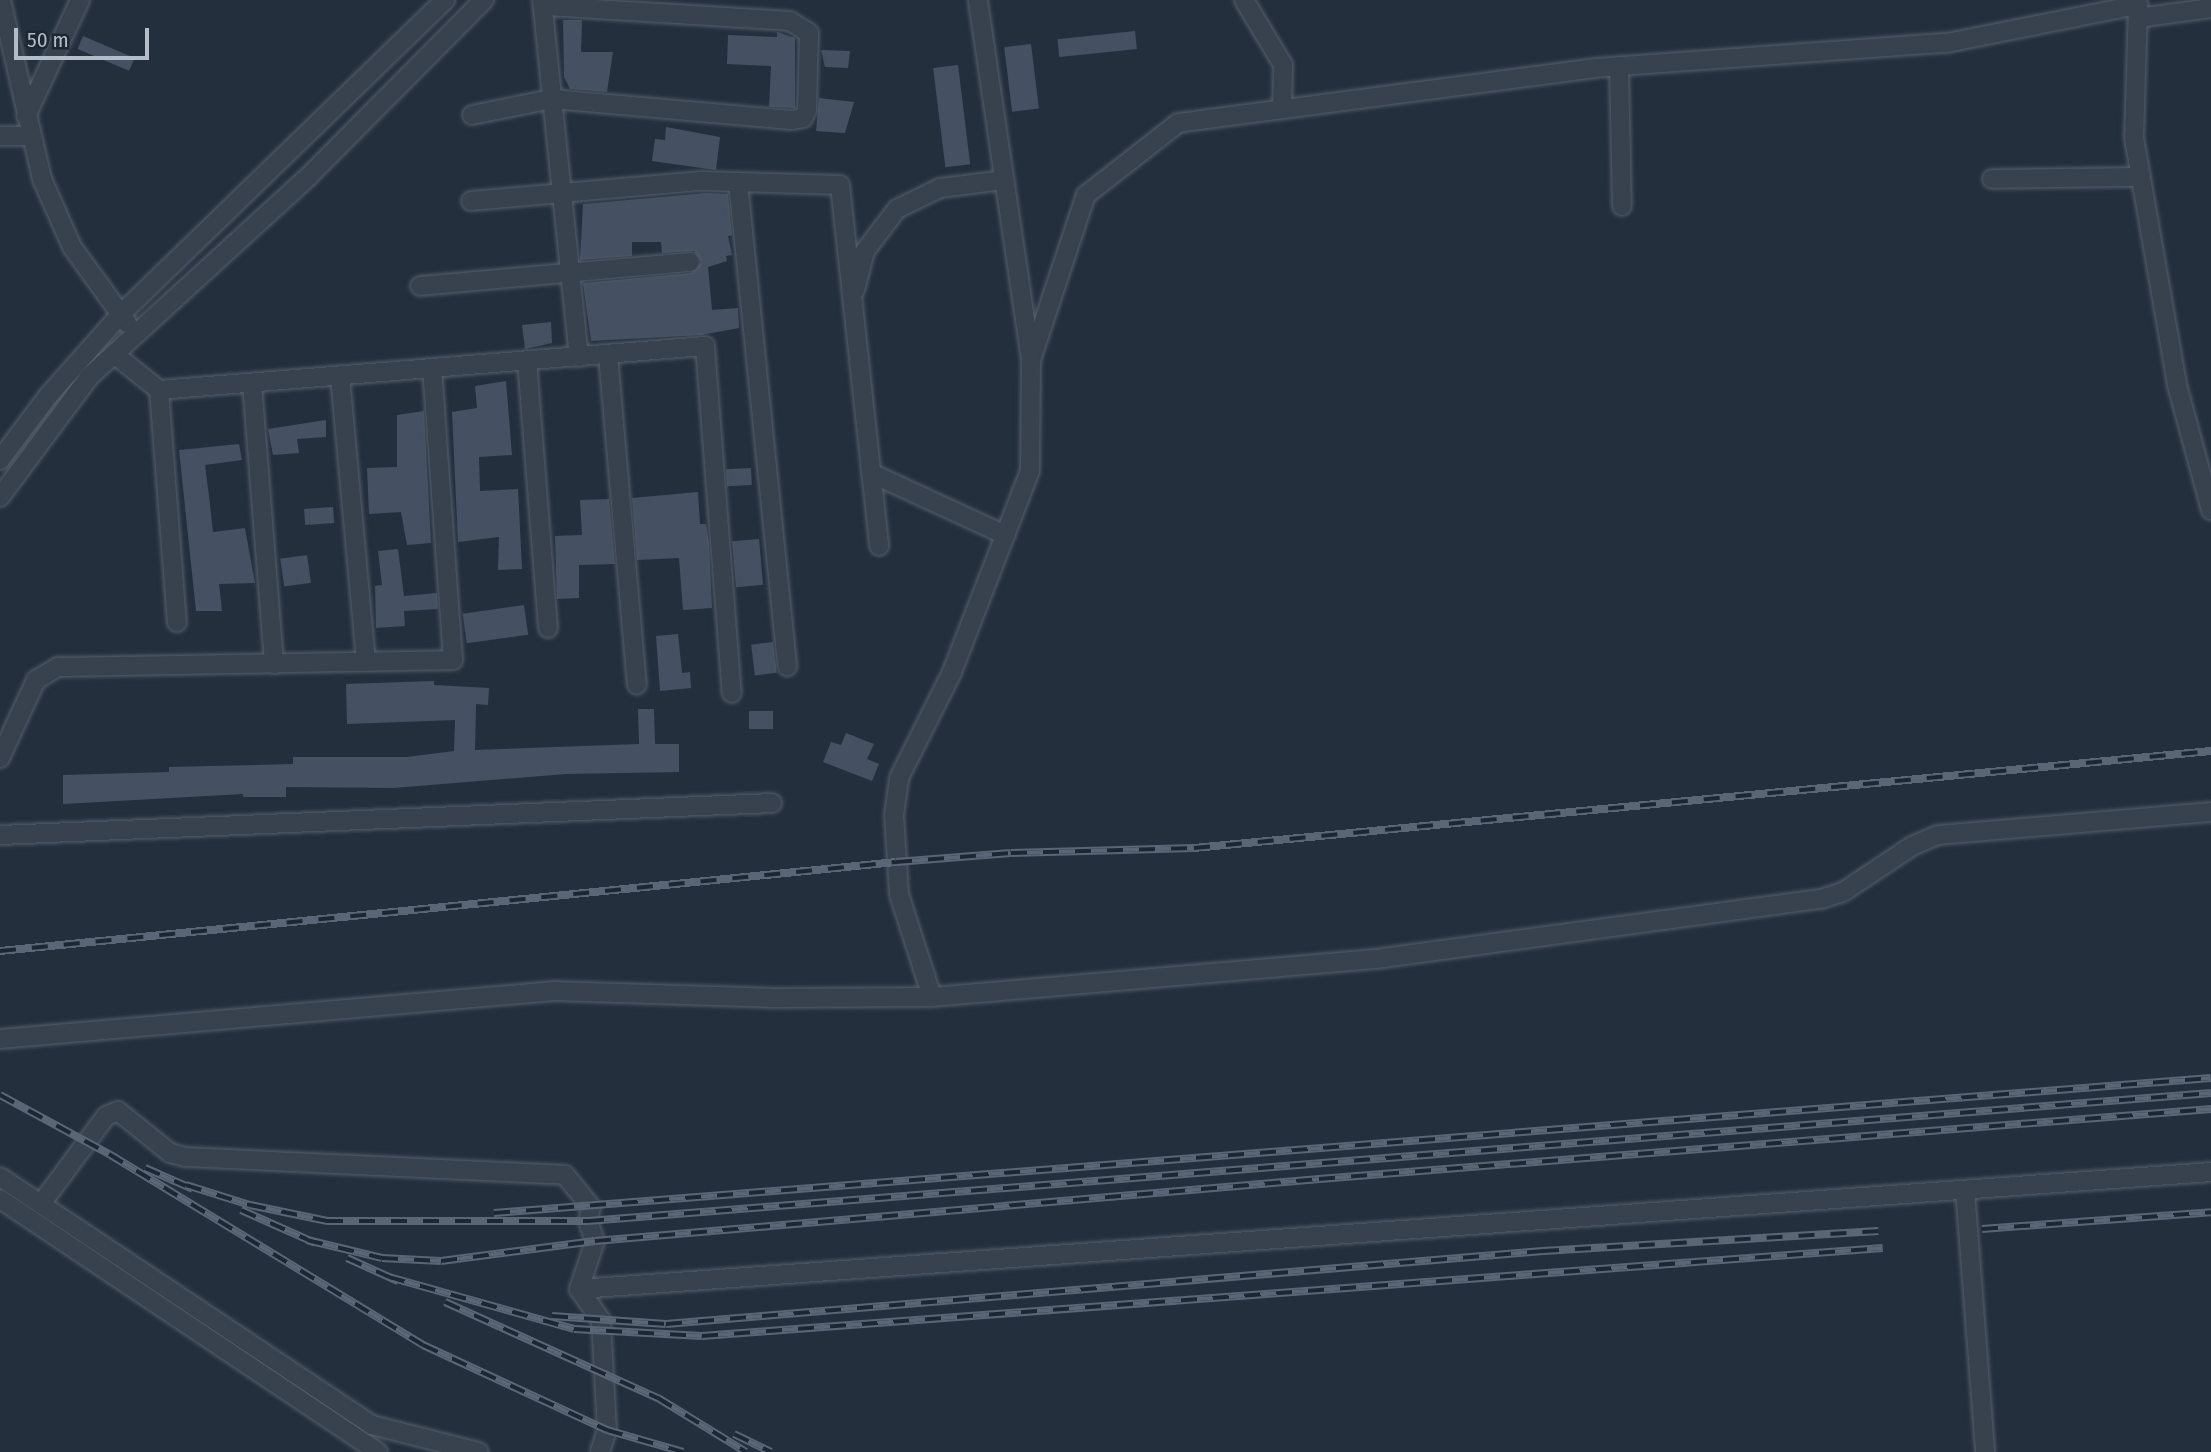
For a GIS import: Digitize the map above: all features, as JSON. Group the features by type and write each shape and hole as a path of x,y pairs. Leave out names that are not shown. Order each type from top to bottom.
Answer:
{"street":[{"path":"1,0 42,179 72,247 136,333"},
{"path":"26,116 80,0"},
{"path":"0,460 48,396 120,315 445,0"},
{"path":"0,497 89,377 308,177 484,0"},
{"path":"932,997 899,894 894,815 899,778 952,672 1030,471 1031,360 978,0"},
{"path":"1244,0 1283,65 1282,109"},
{"path":"472,115 552,99 803,118 809,33 790,21 542,3 552,99 562,193 579,357"},
{"path":"1031,360 1086,195 1178,123 1619,66 1947,43 2138,8 2211,8"},
{"path":"2138,8 2134,138 2177,385 2211,510"},
{"path":"1619,66 1622,206"},
{"path":"0,136 30,136"},
{"path":"1992,179 2141,177"},
{"path":"852,300 865,251 897,209 940,188 1004,180"},
{"path":"737,182 787,667"},
{"path":"471,201 737,182 840,185 879,545"},
{"path":"420,286 690,262"},
{"path":"114,354 159,390 705,345 732,693"},
{"path":"608,355 637,685"},
{"path":"527,361 548,628"},
{"path":"0,758 36,680 45,671 453,660 432,369"},
{"path":"340,376 366,661"},
{"path":"252,383 274,664"},
{"path":"159,390 177,622"},
{"path":"871,473 1005,535"},
{"path":"0,835 772,803"},
{"path":"0,1039 318,1008 554,991 932,997 1383,958 1824,898 1851,888 1912,846 1938,835 2211,812"},
{"path":"41,1204 106,1116 118,1111 170,1153 185,1157 565,1175 591,1207 588,1221 595,1241 579,1289"},
{"path":"579,1289 2211,1172"},
{"path":"0,1177 372,1425 479,1452"},
{"path":"1965,1190 1985,1452"},
{"path":"0,1199 378,1452"},
{"path":"579,1289 601,1321 607,1430 600,1452"}],"building":[{"path":"563,20 582,20 581,52 613,52 607,92 570,89 564,77"},
{"path":"1135,31 1137,49 1059,57 1057,39"},
{"path":"777,32 795,38 795,108 769,107 771,66 727,64 728,35 777,37"},
{"path":"83,36 135,58 129,71 78,49"},
{"path":"1031,44 1039,109 1012,112 1004,47"},
{"path":"821,50 850,51 848,68 825,67"},
{"path":"958,65 970,164 945,167 933,68"},
{"path":"819,98 854,102 845,133 816,131"},
{"path":"666,127 720,137 716,170 652,161 655,139 665,140"},
{"path":"706,193 728,194 732,235 728,236 732,255 726,256 727,261 708,267 712,310 738,308 739,328 701,335 591,341 583,283 691,273 701,262 694,251 662,253 661,242 632,242 632,256 580,260 583,204"},
{"path":"551,322 552,343 525,349 522,325"},
{"path":"506,381 512,455 479,457 480,491 518,489 522,569 498,570 499,537 458,542 452,412 477,408 475,386"},
{"path":"424,411 431,543 407,545 401,512 369,514 367,468 397,467 397,415"},
{"path":"326,420 326,437 297,439 299,453 273,455 268,429"},
{"path":"239,444 242,460 205,465 213,532 245,528 255,583 219,584 222,611 196,611 179,450"},
{"path":"751,468 752,485 727,486 726,469"},
{"path":"698,492 700,524 706,524 709,543 712,608 683,610 679,558 637,560 632,498"},
{"path":"609,499 615,564 579,565 579,598 557,599 555,536 582,535 580,500"},
{"path":"333,507 334,523 305,525 304,509"},
{"path":"759,539 763,585 736,587 732,541"},
{"path":"398,549 404,596 437,593 438,609 404,611 405,626 376,628 375,586 382,585 378,551"},
{"path":"307,555 311,583 284,586 280,559"},
{"path":"524,605 528,635 467,643 463,614"},
{"path":"678,634 682,673 690,672 691,688 660,691 656,636"},
{"path":"773,642 777,673 755,675 751,645"},
{"path":"434,681 434,685 489,688 488,705 476,704 475,750 639,744 638,709 654,709 655,744 679,744 679,772 566,774 393,788 286,787 286,797 243,797 243,794 63,804 63,775 169,772 169,767 293,764 293,757 407,757 454,751 455,720 347,724 346,684"},
{"path":"749,711 773,711 773,729 749,729"},
{"path":"846,733 874,744 867,759 879,764 872,781 823,762 831,742 841,745"}],"railway":[{"path":"0,951 896,862 1011,853 1194,848 2211,751"},
{"path":"494,1213 2211,1078"},
{"path":"186,1185 250,1205 327,1221 588,1221 2211,1093"},
{"path":"0,1095 109,1154 423,1345 607,1430 683,1452"},
{"path":"307,1240 382,1258 441,1261 595,1241 1319,1179 2211,1109"},
{"path":"145,1168 193,1189"},
{"path":"241,1210 315,1243"},
{"path":"1982,1229 2211,1212"},
{"path":"552,1316 666,1324 1543,1251 1878,1231"},
{"path":"389,1277 574,1329 702,1336 1883,1248"},
{"path":"347,1258 398,1281"},
{"path":"445,1302 658,1398 746,1452"},
{"path":"734,1434 771,1452"}]}
